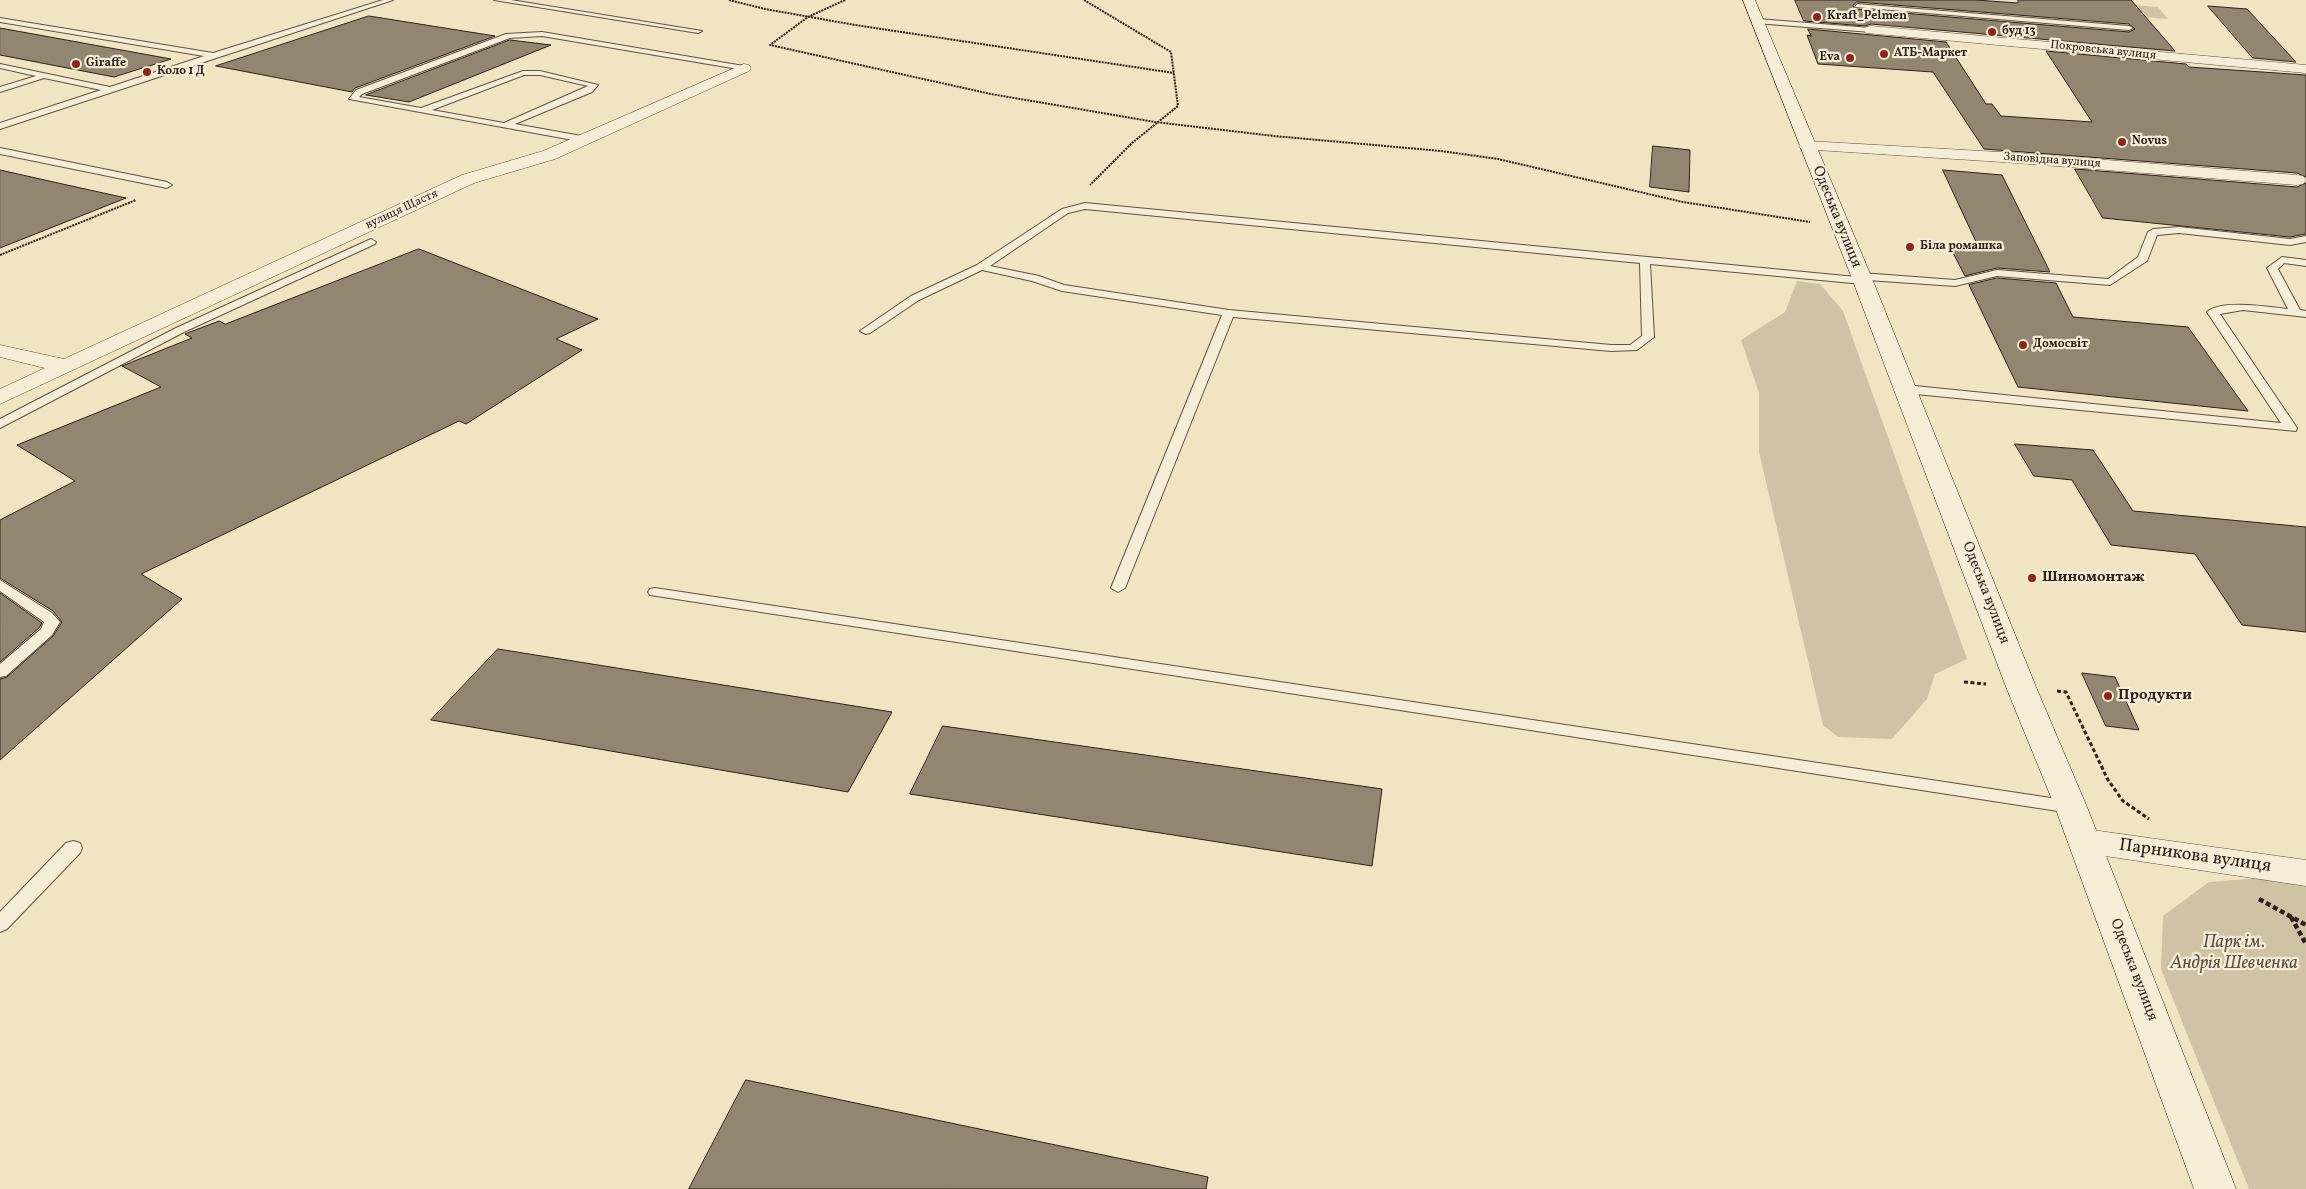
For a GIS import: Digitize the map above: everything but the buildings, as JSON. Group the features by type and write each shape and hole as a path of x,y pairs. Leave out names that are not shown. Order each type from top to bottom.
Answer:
{"street":[{"name":"Одеська вулиця","path":"1749,0 1862,279 2021,687 2071,807 2215,1189"},
{"name":"Покровська вулиця","path":"1869,26 2204,62 2306,69"},
{"name":"вулиця Щастя","path":"0,398 468,179 549,155 744,68"},
{"name":"Заповідна вулиця","path":"1807,146 2017,158 2297,180"},
{"path":"0,351 66,366"},
{"name":"Парникова вулиця","path":"2084,841 2306,873"}],"lane":[{"path":"0,126 214,55 390,0"},
{"path":"497,0 698,31"},
{"path":"1856,3 2129,28"},
{"path":"1856,3 1862,14"},
{"path":"0,20 214,55"},
{"path":"1758,21 1869,26"},
{"path":"584,140 424,110 353,99 358,92 510,36 542,34 744,68"},
{"path":"0,66 110,89"},
{"path":"424,110 523,73 540,72 594,85 589,90 506,125"},
{"path":"0,90 42,76"},
{"path":"8,80 24,83"},
{"path":"0,151 167,185"},
{"path":"866,331 915,298 981,267 1065,211 1085,206 1645,260 1862,279 1955,283 1997,273 2110,282 2143,259 2152,232 2179,230 2290,242 2306,239"},
{"path":"0,424 180,330 371,242"},
{"path":"981,267 1035,278 1062,288 1229,314 1611,348 1633,348 1648,337 1645,260"},
{"path":"2301,313 2272,268 2282,260 2306,263"},
{"path":"1905,389 2291,428 2213,312 2242,307 2301,313"},
{"path":"1118,588 1229,314"},
{"path":"0,584 47,616 52,622 47,632 0,672"},
{"path":"654,592 2071,807"},
{"path":"0,924 73,848"}],"path":[{"path":"730,0 808,17 1158,69 1174,73"},
{"path":"845,0 808,17 770,45 991,94 1155,122 1274,136 1441,151 1498,159 1683,202 1841,226"},
{"path":"1065,211 1111,162 1155,122 1178,106 1172,52 1084,0"},
{"path":"0,255 145,197"},
{"path":"1964,682 2066,692 2108,780 2123,801 2149,819 2157,822"},
{"path":"2306,922 2291,917 2306,944"}],"green space":[{"path":"2080,1 2158,7 2168,19 2088,13"},
{"path":"1797,281 1820,284 1843,311 1967,659 1935,674 1927,699 1892,739 1838,737 1823,725 1759,452 1759,393 1741,340 1785,312"},
{"name":"Парк ім. Андрія Шевченка","path":"2274,877 2306,882 2306,1189 2249,1189 2161,969 2163,916 2209,882"}],"place":[{"name":"Kraft_Pelmen","path":"1817,17"},
{"name":"буд 13","path":"1992,32"},
{"name":"АТБ-Маркет","path":"1884,54"},
{"name":"Eva","path":"1850,58"},
{"name":"Giraffe","path":"76,64"},
{"name":"Коло 1 Д","path":"147,72"},
{"name":"Novus","path":"2122,142"},
{"name":"Біла ромашка","path":"1910,247"},
{"name":"Домосвіт","path":"2023,345"},
{"name":"Шиномонтаж","path":"2032,578"},
{"name":"Продукти","path":"2108,696"}]}
